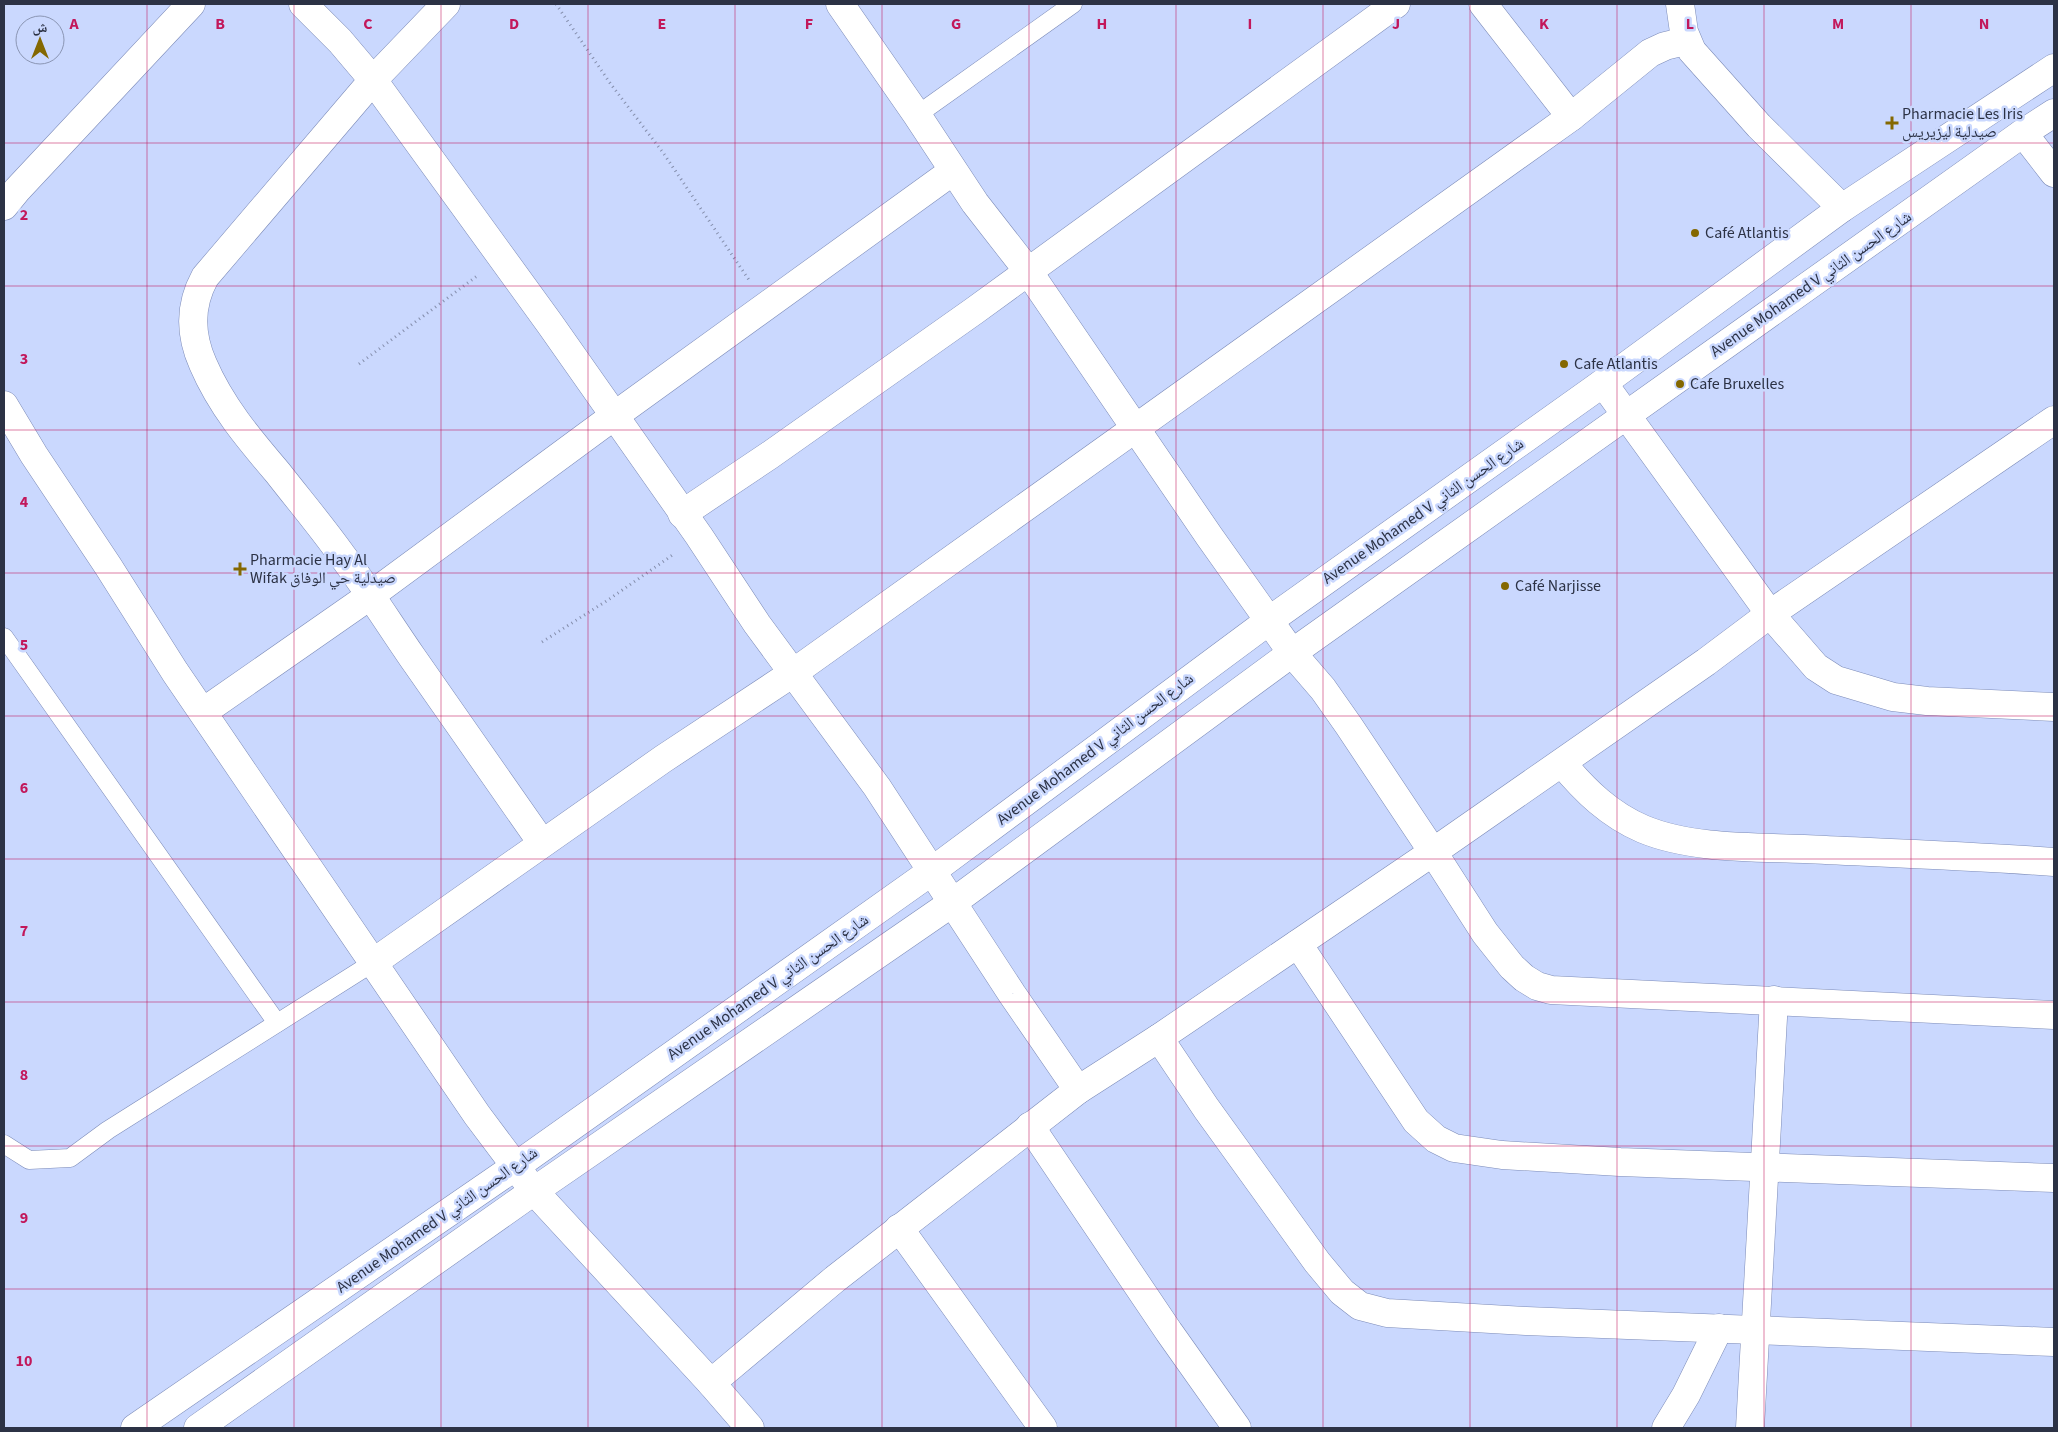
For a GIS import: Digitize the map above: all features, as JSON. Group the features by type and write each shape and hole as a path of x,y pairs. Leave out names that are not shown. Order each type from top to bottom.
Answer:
{"street":[{"path":"4,206 191,4"},
{"path":"303,4 340,41 373,80 502,257 699,536 756,624 877,786 1012,994 1078,1090"},
{"path":"446,4 373,80 204,278 193,307 192,325 203,364 228,410 250,442 314,519 371,595 404,646 542,843"},
{"path":"840,4 975,203 1028,271 1209,536 1292,653 1323,690 1349,726 1485,934 1512,967 1537,986 1551,990 2054,1015"},
{"path":"682,514 974,311 1396,4"},
{"path":"1483,4 1571,118"},
{"path":"1680,4 1686,41 1692,51 1759,126 1842,208"},
{"path":"374,962 484,886 542,843 793,673 1571,118 1650,53 1665,46 1686,41"},
{"name":"Avenue Mohamed V شارع الحسن الثاني","path":"135,1428 516,1166 932,870 1270,620 1603,383 1842,208 2054,68"},
{"name":"Avenue Mohamed V شارع الحسن الثاني","path":"198,1428 534,1191 952,903 1292,653 2024,133 2054,114"},
{"path":"2024,133 2054,173"},
{"path":"203,712 371,595 766,305 953,171"},
{"path":"1603,383 1625,416 1682,491 1770,614 1816,667 1836,680 1893,697 1927,701 2054,707"},
{"path":"4,405 34,455 203,712 477,1115 534,1191 750,1428"},
{"path":"711,1383 898,1228 1078,1090 1159,1038 1433,852 1706,662 1770,614 2054,420"},
{"path":"1562,763 1577,781 1604,807 1644,829 1673,839 1727,845 2054,862"},
{"path":"1298,944 1416,1121 1436,1140 1462,1150 1502,1155 1620,1162 2054,1178"},
{"path":"1750,1428 1774,1000"},
{"path":"1159,1038 1206,1108 1311,1254 1342,1292 1360,1306 1396,1314 1970,1340 2054,1342"},
{"path":"1030,1126 1169,1332 1237,1428"},
{"path":"898,1228 1043,1428"},
{"path":"1666,1428 1686,1395 1719,1328"}],"lane":[{"path":"917,115 1073,4"},
{"path":"4,637 277,1023"},
{"path":"4,1144 29,1160 70,1158 108,1130 374,962"}],"path":[{"path":"556,4 610,83 664,154 766,305"},
{"path":"359,364 502,257"},
{"path":"542,642 608,600 699,536"}],"place":[{"name":"Pharmacie Les Iris صيدلية ليزيريس","path":"1892,123"},
{"name":"Café Atlantis","path":"1695,233"},
{"name":"Cafe Atlantis","path":"1564,364"},
{"name":"Cafe Bruxelles","path":"1680,384"},
{"name":"Pharmacie Hay Al Wifak صيدلية حي الوفاق","path":"240,569"},
{"name":"Café Narjisse","path":"1505,586"}]}
